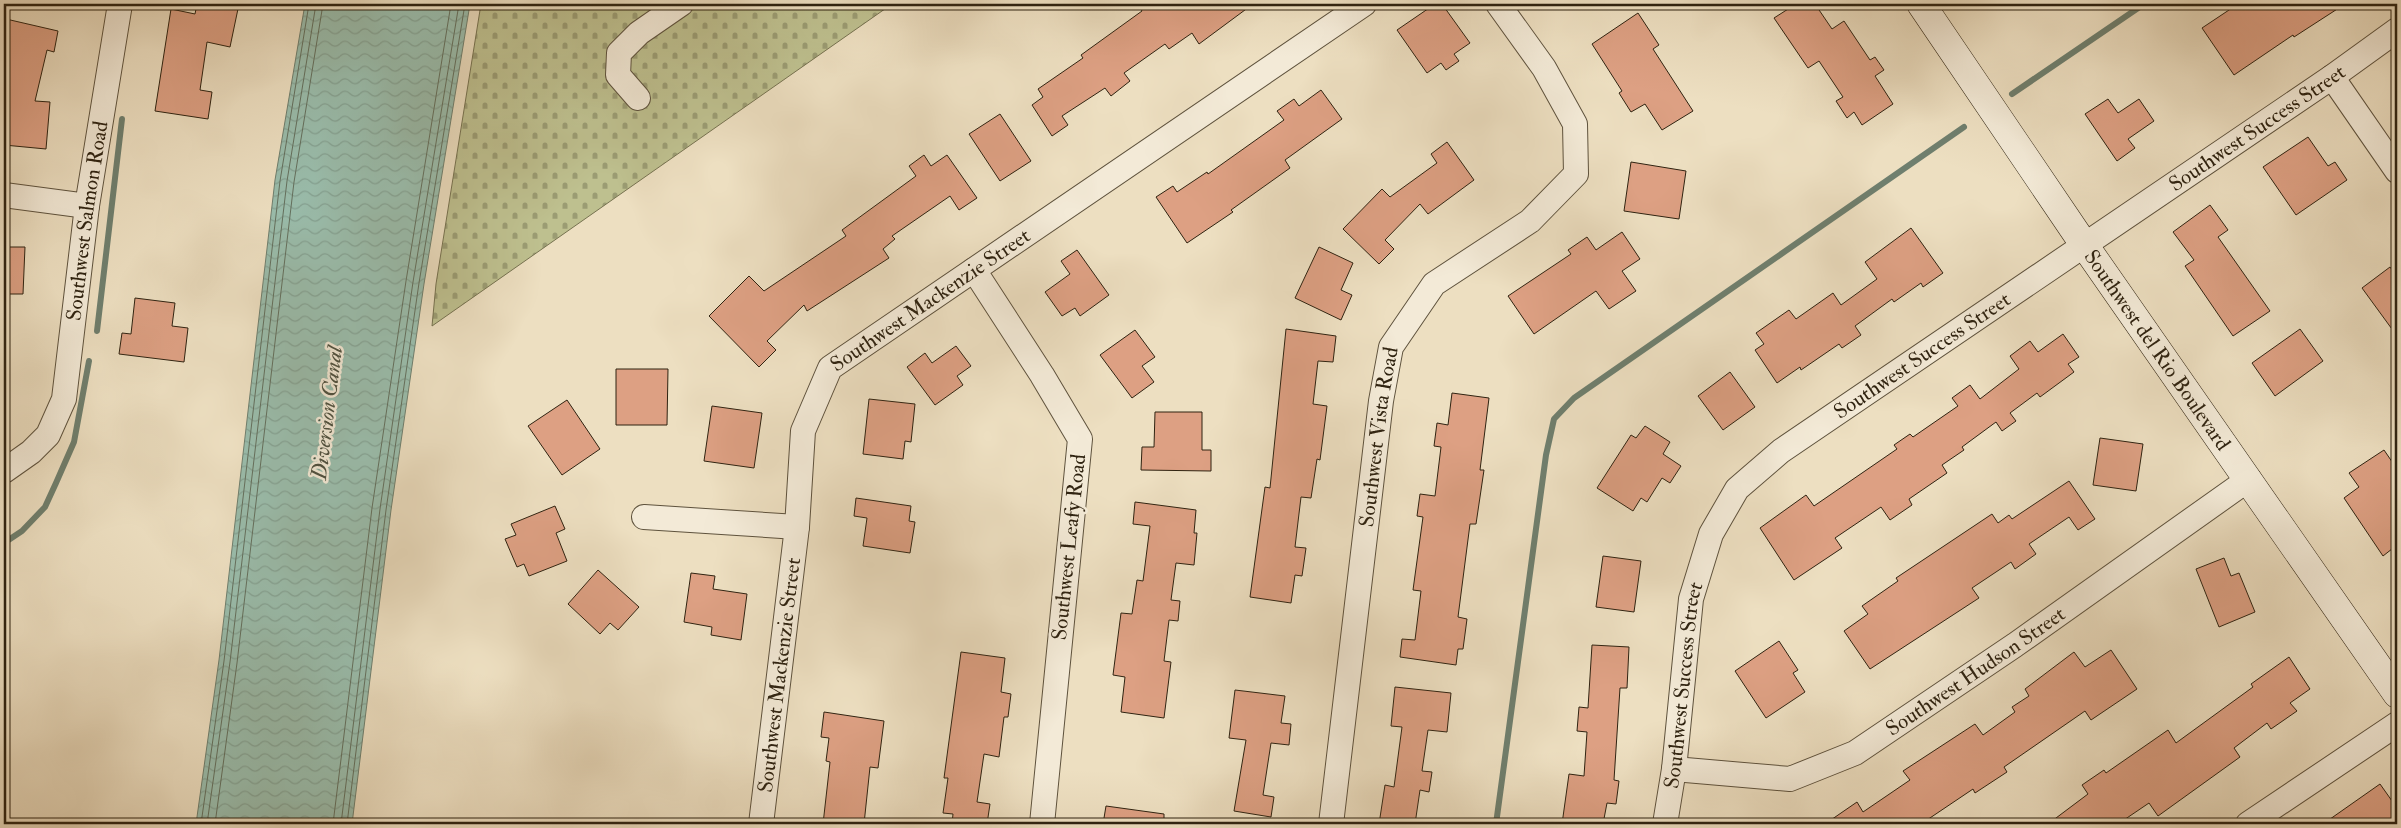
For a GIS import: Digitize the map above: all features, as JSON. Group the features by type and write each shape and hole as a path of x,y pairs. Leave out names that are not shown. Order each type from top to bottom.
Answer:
{"street":[{"name":"Southwest Salmon Road","path":"4,471 31,452 48,435 64,399 87,206 120,4"},
{"path":"638,98 618,75 619,53 639,33 681,4"},
{"name":"Southwest Mackenzie Street","path":"761,824 797,528 803,431 830,368 1364,4"},
{"name":"Southwest Vista Road","path":"1331,824 1381,401 1392,347 1434,284 1530,221 1576,174 1575,124 1544,68 1498,4"},
{"name":"Southwest del Rio Boulevard","path":"1922,4 2085,246 2397,694"},
{"name":"Southwest Success Street","path":"1665,824 1674,769 1691,599 1711,534 1737,489 1781,451 2085,246 2332,77 2397,30"},
{"path":"2332,77 2397,171"},
{"path":"4,196 87,206"},
{"name":"Southwest Leafy Road","path":"974,270 1042,375 1080,440 1042,824"},
{"name":"Southwest Hudson Street","path":"1674,769 1790,779 1854,753 2015,644 2248,479"},
{"path":"644,517 797,528"},
{"path":"2248,824 2397,724"}],"green space":[{"path":"481,4 892,4 432,326 436,284"}],"water":[{"name":"Diversion Canal","path":"305,4 470,4 424,284 391,510 352,824 196,824 219,660 275,180"}],"building":[{"path":"197,4 239,4 230,47 207,42 200,90 212,92 208,119 155,111 171,9 195,14"},
{"path":"1138,4 1253,4 1199,44 1192,33 1169,49 1165,44 1124,73 1130,81 1111,96 1105,88 1062,116 1068,125 1052,136 1032,105 1043,97 1038,89 1083,58 1081,55 1142,11"},
{"path":"1435,4 1442,4 1470,43 1454,54 1459,61 1446,70 1441,63 1427,73 1397,30"},
{"path":"1796,4 1815,4 1832,29 1844,21 1870,60 1875,57 1884,70 1875,76 1893,104 1862,125 1854,112 1847,118 1836,101 1843,97 1819,61 1808,68 1774,18"},
{"path":"2238,4 2345,4 2294,37 2293,35 2234,75 2202,28"},
{"path":"1638,13 1659,45 1653,49 1693,111 1662,130 1645,104 1631,112 1619,93 1622,91 1592,44"},
{"path":"6,19 58,31 54,52 47,50 35,101 50,102 46,149 4,145 4,28"},
{"path":"1321,90 1342,119 1285,160 1290,168 1231,210 1233,212 1187,243 1156,197 1173,186 1177,192 1207,172 1208,174 1284,120 1277,111 1294,99 1299,106"},
{"path":"2108,99 2118,113 2139,99 2154,121 2128,139 2135,148 2117,161 2085,114"},
{"path":"1000,114 1031,161 1000,181 969,134"},
{"path":"2308,137 2328,166 2335,162 2347,180 2296,215 2263,167"},
{"path":"1447,142 1474,180 1428,214 1420,204 1385,240 1394,249 1379,264 1343,229 1382,189 1390,197 1437,163 1431,154"},
{"path":"924,155 931,166 947,155 977,198 959,210 950,196 892,236 895,239 883,249 889,258 807,311 804,305 767,341 776,350 759,367 709,316 749,276 764,291 846,236 842,230 916,176 909,166"},
{"path":"1631,162 1686,171 1679,219 1624,211"},
{"path":"2210,205 2228,230 2218,237 2270,311 2233,336 2185,266 2194,260 2173,232"},
{"path":"1911,228 1943,273 1923,287 1921,283 1894,302 1892,299 1855,326 1861,335 1842,348 1839,344 1801,370 1800,367 1777,383 1755,350 1764,344 1756,333 1789,310 1796,319 1833,293 1841,305 1877,279 1865,262"},
{"path":"1622,232 1640,259 1622,271 1636,291 1609,309 1596,291 1534,334 1508,296 1571,254 1568,250 1587,237 1596,250"},
{"path":"4,247 25,247 23,294 4,294"},
{"path":"1319,247 1353,263 1341,290 1352,295 1341,320 1295,298"},
{"path":"1077,250 1109,295 1080,316 1075,308 1062,316 1045,292 1070,274 1061,261"},
{"path":"2390,267 2397,277 2397,336 2362,288"},
{"path":"135,298 175,303 172,326 188,328 184,362 119,354 122,333 131,334"},
{"path":"1286,329 1336,336 1333,362 1318,361 1313,404 1327,406 1320,460 1317,459 1311,498 1301,497 1295,547 1306,548 1302,576 1295,575 1291,603 1250,597 1265,487 1270,488"},
{"path":"2300,329 2323,361 2275,396 2252,363"},
{"path":"1135,330 1155,357 1142,366 1154,382 1132,398 1100,355"},
{"path":"2063,334 2079,357 2068,364 2074,372 2040,397 2037,393 2010,413 2016,421 2002,431 1996,422 1962,447 1964,450 1942,465 1947,473 1909,499 1912,505 1890,520 1881,507 1835,538 1842,548 1794,580 1760,528 1806,495 1814,506 1897,449 1894,445 1910,434 1913,437 1958,406 1952,398 1970,385 1980,399 2019,369 2010,356 2030,341 2038,352"},
{"path":"956,346 971,366 957,376 963,385 935,405 907,367 925,353 932,363"},
{"path":"616,369 668,369 667,425 616,425"},
{"path":"1730,372 1755,407 1723,430 1698,396"},
{"path":"1452,393 1489,398 1480,470 1484,470 1476,524 1470,524 1458,617 1467,619 1463,649 1458,649 1456,665 1400,657 1402,639 1415,640 1421,591 1413,590 1423,517 1417,516 1420,494 1435,496 1441,447 1434,446 1437,423 1448,425"},
{"path":"869,399 915,404 911,442 905,441 903,459 863,454"},
{"path":"567,400 600,449 562,475 528,426"},
{"path":"712,406 762,413 754,468 704,461"},
{"path":"1155,412 1202,412 1202,450 1211,450 1211,471 1141,470 1142,447 1154,447"},
{"path":"1645,426 1670,442 1663,454 1681,466 1670,483 1662,478 1647,502 1641,498 1633,511 1597,488 1631,435 1636,438"},
{"path":"2100,438 2143,444 2136,491 2093,485"},
{"path":"2384,450 2397,469 2397,545 2383,556 2344,498 2359,487 2349,473"},
{"path":"2069,481 2095,519 2078,530 2069,517 2029,544 2036,554 2015,569 2011,562 1972,588 1979,598 1870,669 1844,631 1868,614 1862,606 1898,581 1896,578 1992,514 1998,523 2009,515 2012,519"},
{"path":"856,498 911,506 909,521 915,522 910,553 863,546 867,518 854,516"},
{"path":"1135,502 1196,510 1194,533 1197,533 1194,565 1176,563 1171,600 1180,601 1178,621 1169,620 1164,661 1171,662 1164,718 1121,712 1125,677 1113,675 1121,613 1132,614 1137,580 1143,581 1150,526 1133,524"},
{"path":"555,506 565,529 556,533 567,561 529,576 524,564 517,567 505,539 516,535 511,524"},
{"path":"1603,556 1641,561 1634,612 1596,607"},
{"path":"2224,558 2231,576 2239,573 2255,612 2219,627 2196,569"},
{"path":"598,570 639,607 618,630 610,623 600,634 568,604"},
{"path":"691,573 715,576 713,589 747,594 741,640 711,635 712,627 684,622"},
{"path":"1779,641 1798,670 1793,673 1805,692 1766,718 1735,671"},
{"path":"1592,645 1629,647 1627,688 1620,688 1614,780 1619,781 1616,804 1607,803 1603,824 1562,824 1569,774 1584,776 1587,732 1577,731 1579,707 1588,708"},
{"path":"2111,650 2137,689 2091,720 2085,711 2004,767 2007,772 1975,793 1973,789 1921,824 1825,824 1857,802 1863,812 1910,780 1903,771 1975,724 1983,735 2015,712 2012,707 2029,696 2025,689 2074,652 2085,667"},
{"path":"961,652 1005,658 1001,692 1011,694 1008,717 1004,717 999,757 984,754 977,802 990,804 987,824 952,824 953,814 943,813 948,778 944,778"},
{"path":"2289,657 2310,689 2290,703 2297,711 2271,729 2267,723 2234,748 2240,757 2158,816 2149,803 2118,824 2048,824 2088,794 2082,785 2104,770 2106,773 2168,730 2176,743 2253,687 2251,684"},
{"path":"1395,687 1451,693 1447,732 1428,730 1422,771 1432,772 1429,792 1420,790 1415,824 1379,824 1385,785 1394,787 1402,727 1391,726"},
{"path":"1235,690 1285,696 1281,723 1291,724 1289,745 1271,743 1263,795 1274,797 1271,817 1234,811 1246,740 1229,738"},
{"path":"824,712 884,721 878,768 870,767 864,824 823,824 830,762 826,761 829,738 821,737"},
{"path":"2380,784 2397,808 2397,824 2323,824"},
{"path":"1106,806 1164,814 1164,824 1103,824"}],"waterway":[{"path":"2012,94 2144,4"},
{"path":"97,331 122,119"},
{"path":"1496,824 1546,455 1554,419 1574,398 1964,127"},
{"path":"4,543 22,531 45,507 74,442 89,361"}]}
